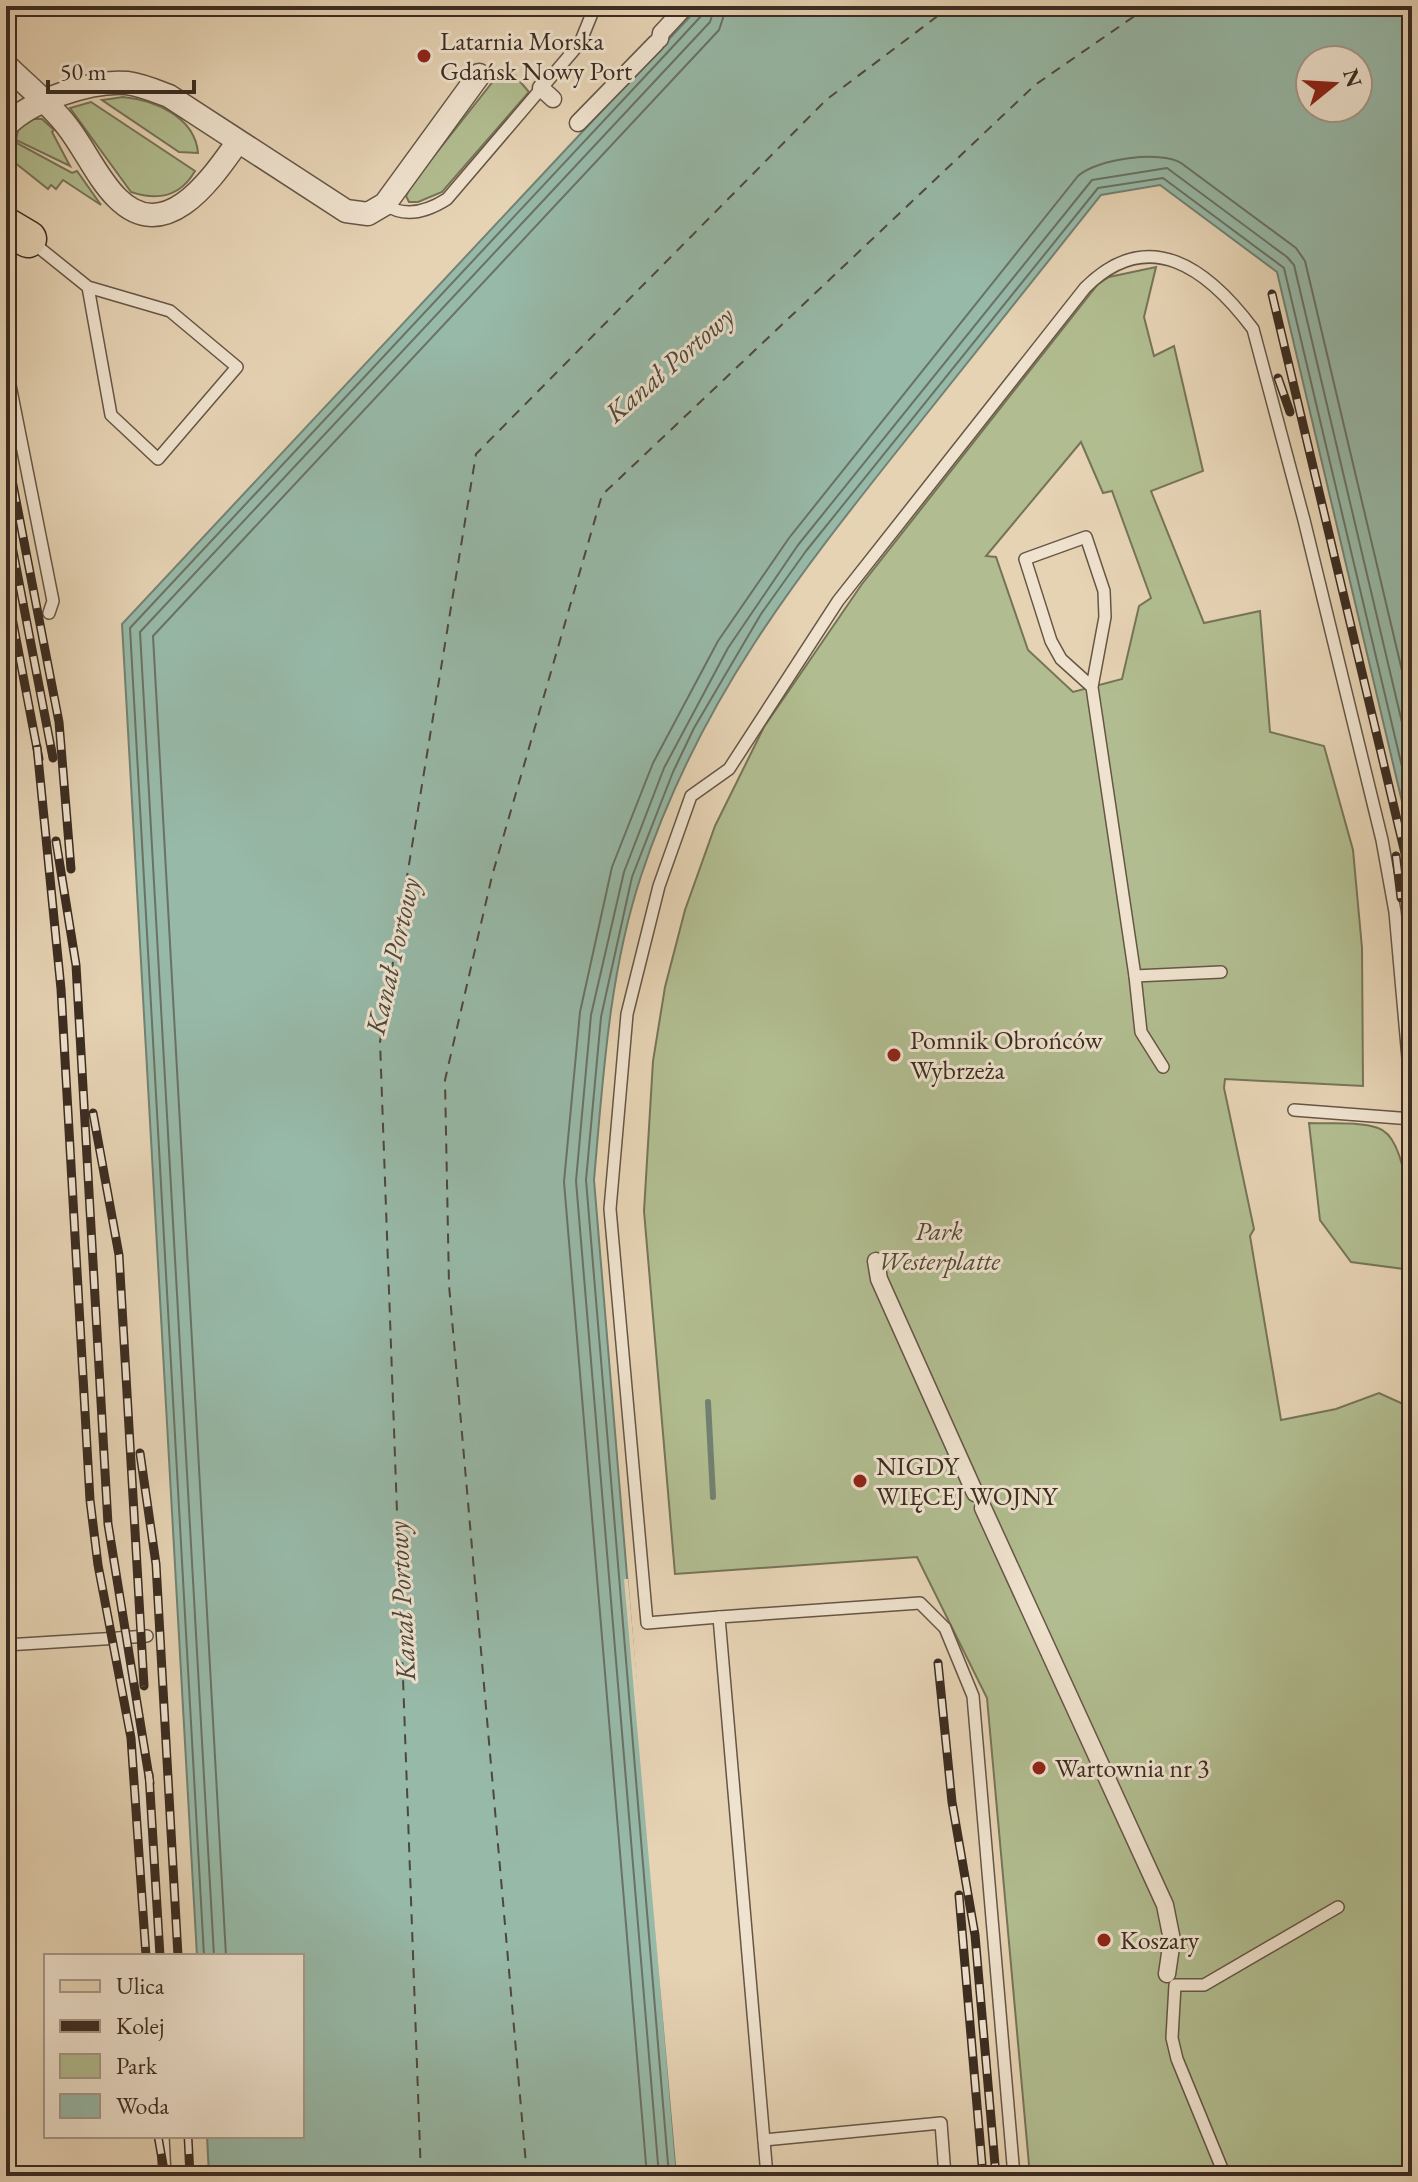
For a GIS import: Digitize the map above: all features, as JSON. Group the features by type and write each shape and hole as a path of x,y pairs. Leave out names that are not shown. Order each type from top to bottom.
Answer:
{"street":[{"path":"578,123 658,41 661,33 686,6"},
{"path":"6,65 67,125 116,197 132,209 153,213 169,211 194,199 237,143"},
{"path":"6,126 45,103 87,89 129,83 169,96 346,211 368,214 385,204 479,75"},
{"path":"876,1261 879,1279 1165,1905 1172,1940 1167,1974"}],"lane":[{"path":"385,204 404,212 423,211 447,199 547,94 580,43 595,6"},
{"path":"17,232 88,287 170,311 237,367 158,459 111,415 88,287"},
{"path":"1014,2176 973,1696 945,1628 920,1603 647,1623 610,1209 627,1014 659,886 691,796 729,769 838,601 1085,288 1103,270 1129,257 1158,256 1201,276 1238,309 1253,329 1382,840 1395,912 1412,1103"},
{"path":"6,365 53,601 49,613"},
{"path":"1092,687 1061,659 1051,641 1025,559 1086,537 1104,591 1105,617 1092,687 1141,1032 1163,1067"},
{"path":"1135,976 1221,972"},
{"path":"1294,1110 1412,1119"},
{"path":"719,1617 767,2176"},
{"path":"6,1645 147,1636"},
{"path":"119,1638 142,1762 153,1954"},
{"path":"1225,2176 1177,2059 1172,2038 1175,1985 1204,1985 1338,1907"},
{"path":"764,2140 941,2123 945,2176"},
{"path":"163,2138 165,2176"}],"green space":[{"path":"506,65 529,92 442,192 418,202 409,202 406,196 411,185"},
{"path":"123,97 148,102 181,120 190,129 198,153 179,152 102,100"},
{"path":"91,102 195,171 189,180 168,195 150,196 131,192 70,108"},
{"path":"32,119 42,119 54,130 52,132 70,166 16,140 19,125"},
{"path":"15,142 72,173 77,171 101,205 63,180 56,189 51,185 48,189 9,158"},
{"name":"Park Westerplatte","path":"1156,267 1144,317 1154,356 1174,346 1203,471 1151,491 1204,623 1260,611 1270,732 1324,746 1353,850 1362,948 1363,1086 1225,1079 1224,1088 1254,1229 1250,1236 1281,1420 1336,1409 1379,1393 1412,1408 1412,2176 1030,2176 987,1698 917,1557 675,1574 644,1211 653,1061 665,987 685,910 715,826 764,727 862,584 1098,284 1109,277","holes":["1081,442 1103,493 1112,491 1151,598 1139,606 1122,679 1073,692 1028,650 996,557 986,556"]},
{"path":"1309,1123 1362,1124 1378,1128 1389,1136 1397,1150 1407,1192 1412,1270 1351,1262 1320,1220"}],"water":[{"name":"Kanał Portowy","path":"700,6 1412,6 1412,844 1277,272 1160,185 1101,195 828,540 754,643 721,697 691,753 641,876 614,988 594,1180 677,2176 209,2176 207,2138 304,2138 304,1954 197,1954 122,624"}],"pier":[{"path":"624,1579 628,1579 681,2176 677,2176"}],"waterway":[{"path":"708,1402 713,1497"}],"ferry route":[{"path":"421,2176 380,1042 476,454 826,100 951,6"},
{"path":"527,2176 449,1285 445,1080 492,876 602,495 1035,85 1149,6"}],"railway":[{"path":"1272,294 1412,883"},
{"path":"1278,378 1290,412"},
{"path":"6,449 59,722 71,869"},
{"path":"6,515 53,758"},
{"path":"6,586 39,759"},
{"path":"37,747 61,989 90,1500 98,1565 131,1738 146,1954"},
{"path":"56,841 76,965 108,1524 150,1783"},
{"path":"1396,856 1401,898"},
{"path":"93,1113 119,1255 144,1686"},
{"path":"140,1453 156,1564 178,1954"},
{"path":"938,1663 952,1802 975,1935 996,2176"},
{"path":"149,1774 160,1954"},
{"path":"959,1895 983,2176"},
{"path":"158,2138 165,2176"},
{"path":"188,2138 190,2176"}],"place":[{"name":"Latarnia Morska Gdańsk Nowy Port","path":"424,56"},
{"name":"Pomnik Obrońców Wybrzeża","path":"894,1055"},
{"name":"NIGDY WIĘCEJ WOJNY","path":"860,1481"},
{"name":"Wartownia nr 3","path":"1039,1768"},
{"name":"Koszary","path":"1104,1940"}]}
